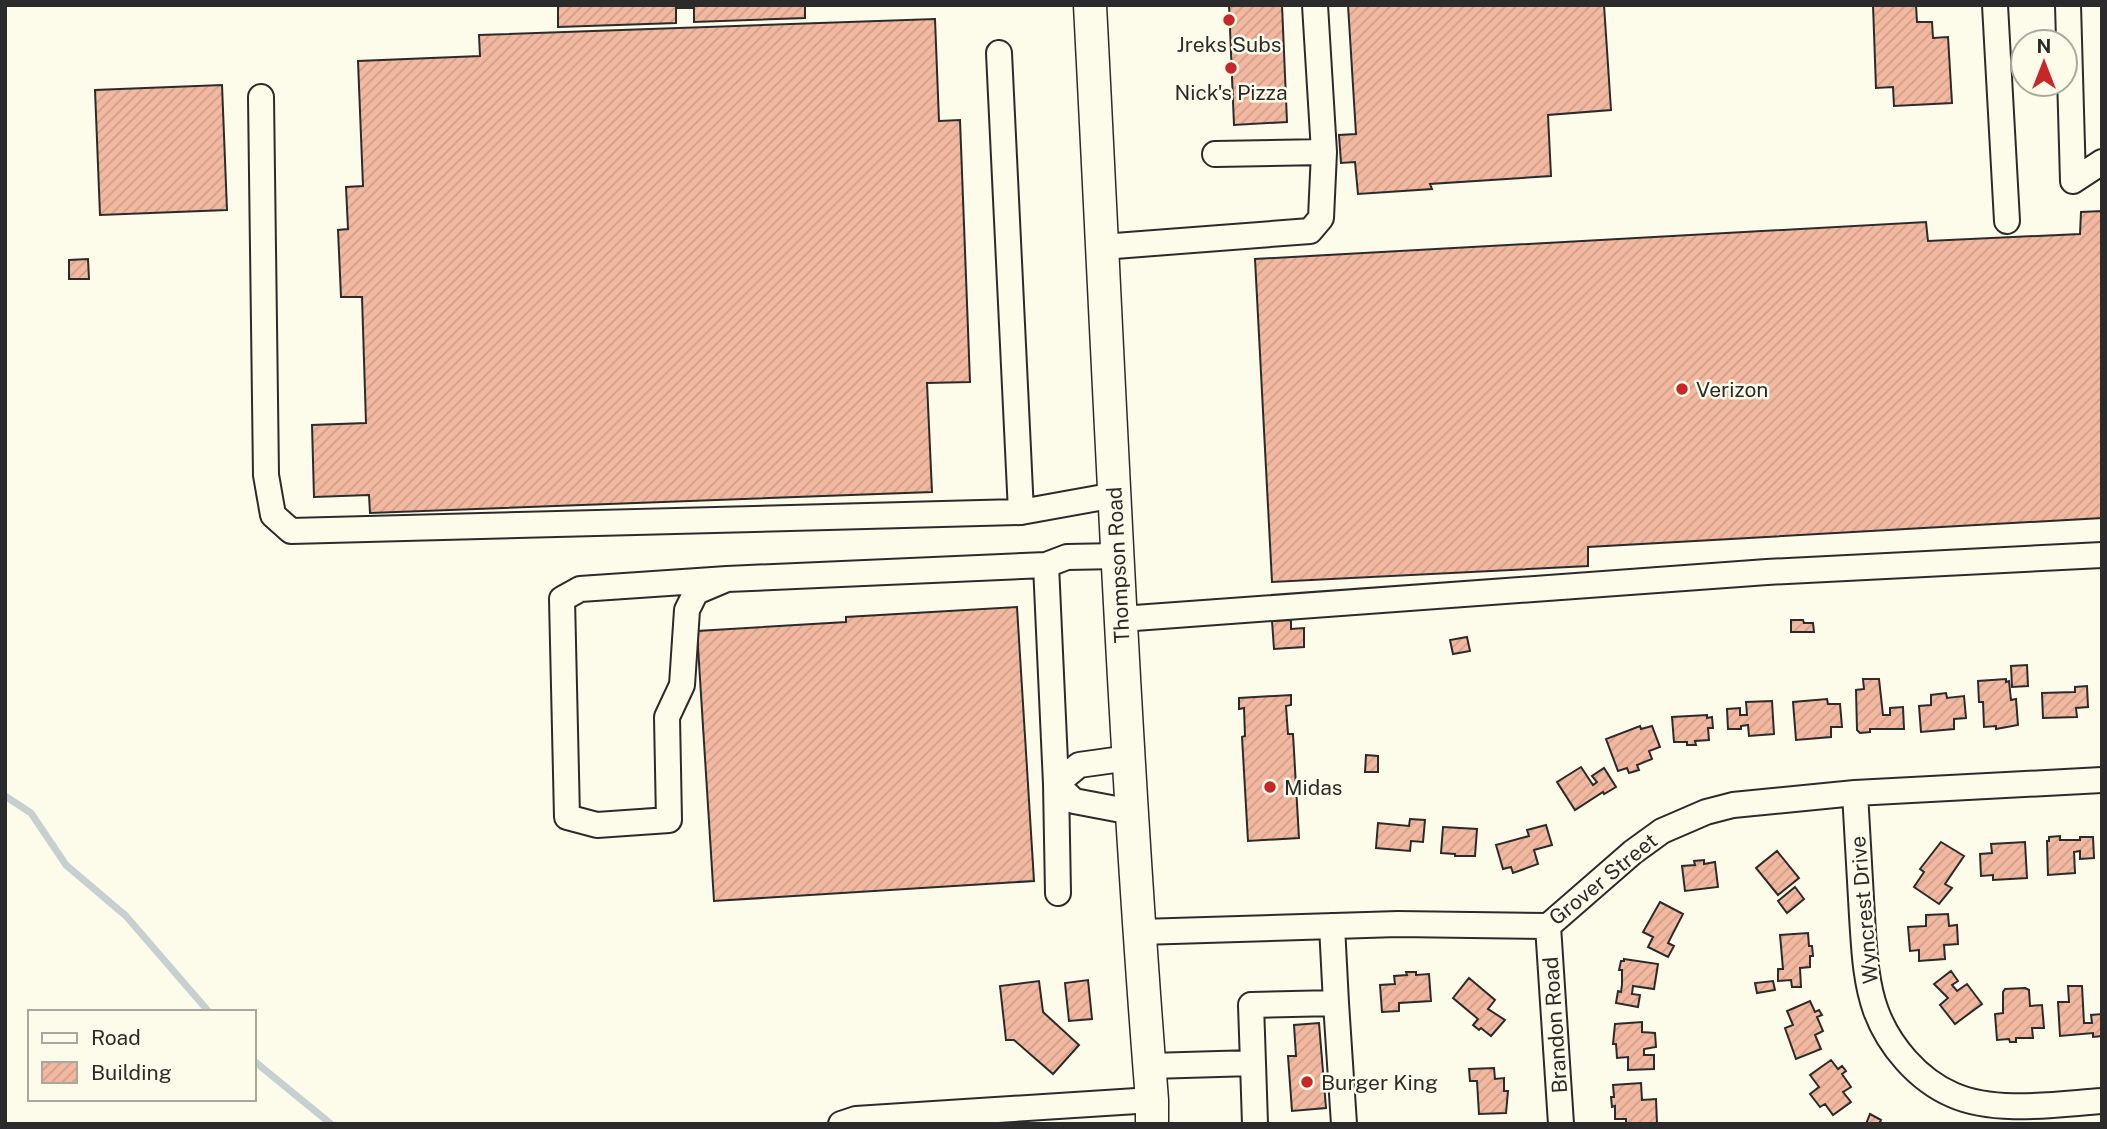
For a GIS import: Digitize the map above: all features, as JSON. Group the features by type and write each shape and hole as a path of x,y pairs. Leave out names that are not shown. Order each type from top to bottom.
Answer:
{"main road":[{"name":"Thompson Road","path":"1090,5 1121,619 1152,1112"}],"street":[{"path":"1102,247 1310,231 1321,218 1324,152 1315,5"},
{"path":"1995,5 2007,221"},
{"path":"2068,5 2073,181 2102,162"},
{"path":"999,53 1021,512"},
{"path":"261,97 266,475 273,515 291,531 1021,512 1115,495"},
{"path":"1215,155 1324,152"},
{"path":"1121,619 1767,572 2102,555"},
{"path":"727,579 696,592 687,610 682,684 667,717 669,820 597,825 567,817 562,600 580,589 727,579 1046,565 1067,557 1118,556"},
{"path":"1046,565 1058,893"},
{"path":"1056,785 1079,765 1129,758"},
{"name":"Grover Street","path":"1140,932 1332,926 1548,926 1662,831 1706,812 1734,805 1855,793 2102,780"},
{"path":"1056,785 1074,801 1132,812"},
{"name":"Wyncrest Drive","path":"1855,793 1865,960 1875,1010 1897,1050 1913,1069 1953,1095 1979,1102 2021,1106 2102,1101"},
{"path":"1332,926 1344,1124"},
{"name":"Brandon Road","path":"1548,926 1561,1124"},
{"path":"1255,1124 1251,1005 1336,1003"},
{"path":"1150,1066 1253,1063"},
{"path":"841,1124 856,1119 1152,1112"}],"building":[{"path":"558,5 805,5 805,18 694,22 694,8 676,8 676,23 558,27"},
{"path":"1229,5 1282,5 1287,122 1234,125"},
{"path":"1348,5 1604,5 1611,110 1548,115 1551,176 1430,184 1432,189 1358,194 1355,162 1341,163 1339,135 1356,134"},
{"path":"1873,5 1916,5 1917,22 1932,22 1933,38 1948,37 1952,103 1894,106 1893,87 1876,88"},
{"path":"935,19 939,121 960,120 970,382 927,383 932,492 370,513 369,495 314,497 312,425 366,423 362,297 341,297 338,230 348,229 346,187 363,186 358,61 480,56 479,35"},
{"path":"222,85 227,210 100,215 95,90"},
{"name":"Verizon","path":"2102,211 2102,518 1588,547 1588,566 1272,582 1255,259 1926,222 1928,241 2080,234 2081,212"},
{"path":"88,259 89,279 69,279 69,260"},
{"path":"1017,607 1034,881 714,901 697,631 846,622 846,617"},
{"path":"1291,620 1291,629 1304,628 1304,647 1274,649 1272,621"},
{"path":"1791,620 1813,623 1814,632 1791,632"},
{"path":"1467,637 1470,651 1453,654 1450,640"},
{"path":"2027,665 2028,686 2012,687 2011,666"},
{"path":"1863,679 1879,679 1883,715 1890,715 1890,708 1903,707 1904,729 1870,729 1870,732 1860,733 1857,730 1856,690 1864,689"},
{"path":"2006,679 2006,682 2009,681 2011,700 2016,699 2018,725 1996,729 1996,726 1984,727 1983,702 1979,702 1978,681"},
{"path":"2087,686 2088,707 2076,708 2077,717 2043,718 2042,693 2075,692 2075,687"},
{"path":"1946,693 1947,698 1964,696 1966,718 1954,719 1954,729 1921,732 1919,706 1931,705 1931,695"},
{"name":"Midas","path":"1291,695 1291,705 1286,706 1288,734 1293,734 1299,838 1248,841 1242,737 1245,736 1244,708 1239,709 1239,698"},
{"path":"1827,699 1828,704 1840,704 1842,727 1831,727 1831,737 1796,740 1793,702"},
{"path":"1772,701 1774,734 1749,736 1748,725 1741,726 1741,729 1728,729 1727,709 1740,708 1740,715 1747,715 1746,702"},
{"path":"1707,715 1707,718 1712,717 1713,728 1708,728 1709,740 1695,741 1696,745 1674,742 1672,717"},
{"path":"1640,726 1641,729 1652,726 1660,747 1649,751 1652,759 1637,765 1639,770 1629,773 1627,768 1618,771 1606,739"},
{"path":"1366,755 1378,756 1378,772 1365,772"},
{"path":"1581,767 1593,785 1597,782 1592,776 1604,768 1616,787 1575,810 1557,782"},
{"path":"1410,819 1425,820 1423,842 1411,841 1410,851 1376,848 1378,823 1409,826"},
{"path":"1546,825 1552,845 1534,850 1538,864 1513,873 1511,867 1503,869 1496,845 1529,836 1527,830"},
{"path":"1443,827 1477,829 1475,856 1441,853"},
{"path":"2060,836 2060,840 2093,837 2094,858 2080,859 2080,851 2074,852 2075,873 2048,875 2047,841 2049,837"},
{"path":"1941,842 1964,856 1945,884 1952,888 1939,904 1914,887 1924,872 1920,869"},
{"path":"2025,842 2027,878 1993,880 1993,875 1981,876 1980,854 1992,853 1991,844"},
{"path":"1777,851 1799,878 1778,895 1756,868"},
{"path":"1704,860 1704,864 1715,862 1718,887 1685,891 1682,866 1695,865 1694,861"},
{"path":"1795,887 1804,899 1787,913 1778,901"},
{"path":"1660,902 1683,914 1668,943 1674,946 1668,957 1648,947 1653,937 1643,932"},
{"path":"1948,914 1949,926 1957,925 1958,944 1944,945 1945,959 1919,961 1919,950 1910,951 1908,927 1926,926 1926,915"},
{"path":"1808,933 1813,956 1810,956 1810,967 1800,968 1801,987 1792,987 1791,980 1778,981 1778,969 1783,969 1780,935"},
{"path":"1624,959 1658,964 1654,989 1633,986 1632,994 1640,995 1638,1007 1616,1003 1622,985 1622,970 1619,970"},
{"path":"1951,971 1958,981 1952,985 1957,991 1967,984 1982,1004 1955,1024 1940,1005 1948,998 1934,984"},
{"path":"1406,972 1416,972 1416,975 1429,974 1431,1001 1399,1003 1399,1011 1382,1012 1380,985 1395,984 1394,976 1407,975"},
{"path":"1469,978 1495,1000 1488,1009 1505,1020 1491,1036 1473,1025 1478,1019 1453,998"},
{"path":"1088,980 1092,1019 1069,1021 1065,983"},
{"path":"1039,981 1043,1012 1079,1045 1053,1074 1014,1040 1006,1040 1000,986"},
{"path":"1773,981 1775,990 1757,993 1755,983"},
{"path":"2068,986 2082,986 2084,1023 2092,1023 2091,1015 2102,1014 2102,1036 2093,1037 2093,1033 2060,1036 2058,1002 2069,1002"},
{"path":"2005,989 2029,990 2030,1006 2042,1005 2044,1028 2032,1028 2033,1038 2016,1038 2016,1042 2010,1042 2009,1039 1997,1040 1995,1014 2003,1013 2003,992"},
{"path":"1810,1001 1815,1012 1819,1010 1822,1015 1817,1017 1823,1031 1815,1035 1821,1049 1796,1059 1785,1028 1793,1025 1787,1011"},
{"path":"1642,1022 1642,1032 1655,1033 1656,1047 1644,1049 1644,1055 1654,1055 1654,1069 1628,1070 1628,1057 1617,1058 1616,1044 1613,1044 1615,1024"},
{"name":"Burger King","path":"1319,1023 1326,1108 1292,1111 1288,1056 1296,1056 1294,1025"},
{"path":"1831,1060 1838,1069 1842,1066 1846,1071 1842,1074 1851,1087 1843,1092 1851,1102 1833,1115 1825,1104 1820,1107 1810,1094 1819,1087 1810,1075"},
{"path":"1494,1068 1495,1079 1504,1078 1504,1091 1508,1091 1506,1113 1479,1114 1477,1081 1470,1081 1469,1069"},
{"path":"1641,1083 1642,1100 1656,1099 1657,1124 1626,1124 1626,1119 1615,1119 1615,1106 1612,1107 1611,1097 1614,1097 1613,1085"},
{"path":"1870,1114 1881,1120 1883,1124 1866,1124"}],"waterway":[{"path":"5,796 31,813 66,865 126,916 207,1010"},
{"path":"256,1063 331,1124"}],"place":[{"name":"Jreks Subs","path":"1229,20"},
{"name":"Nick's Pizza","path":"1231,68"},
{"name":"Verizon","path":"1682,389"},
{"name":"Midas","path":"1270,787"},
{"name":"Burger King","path":"1307,1082"}]}
